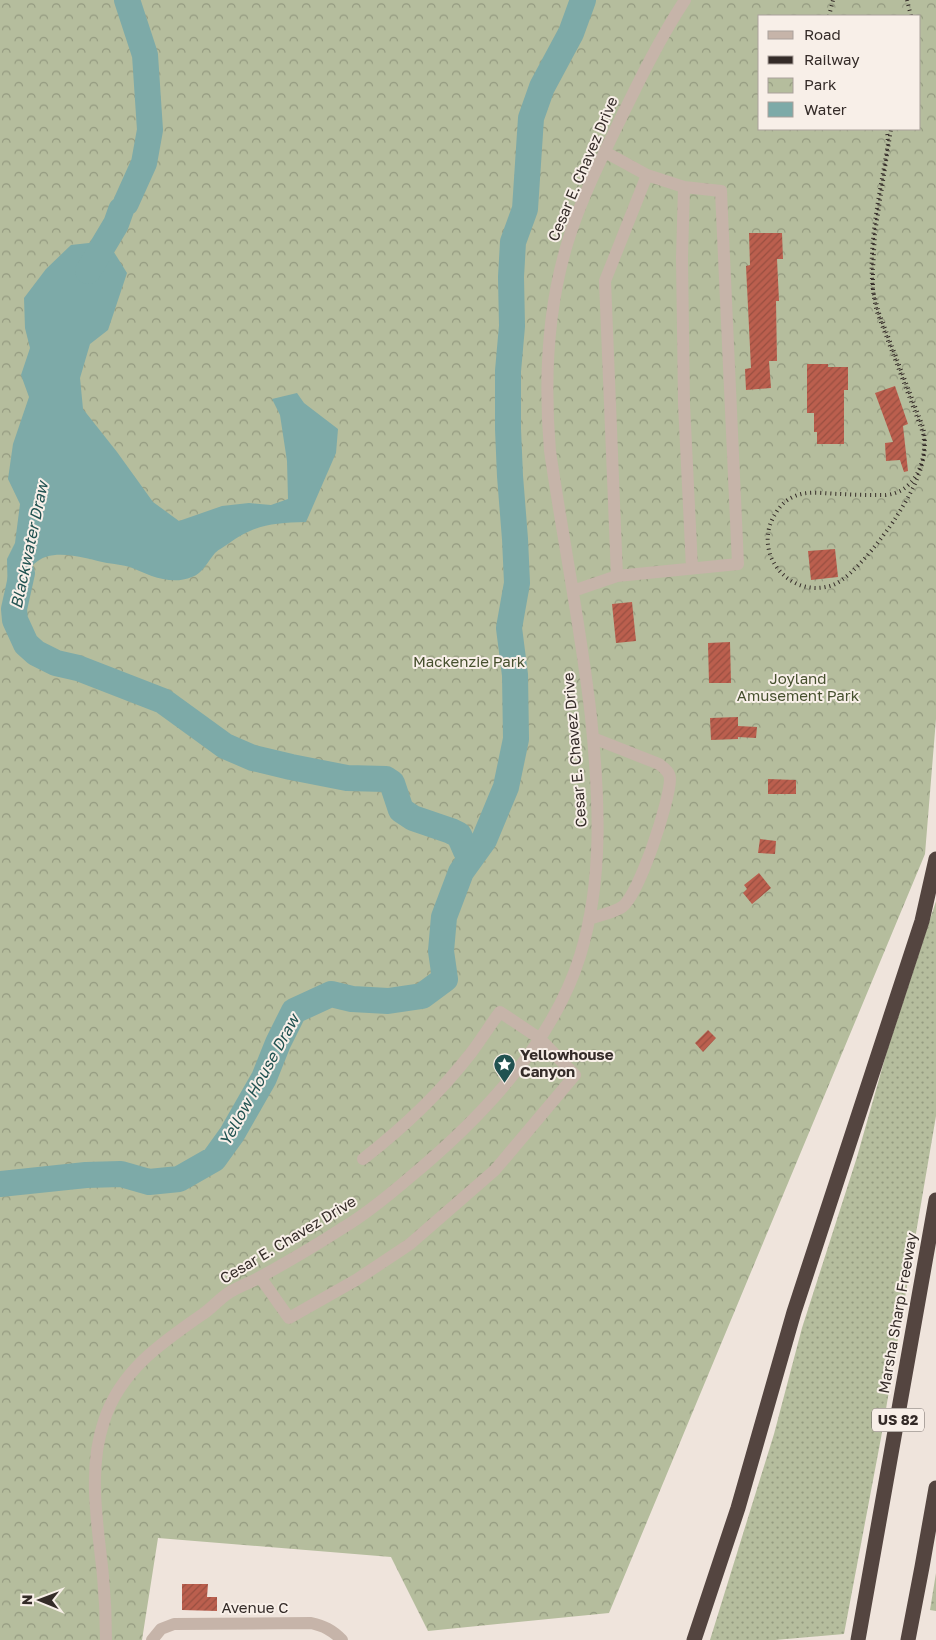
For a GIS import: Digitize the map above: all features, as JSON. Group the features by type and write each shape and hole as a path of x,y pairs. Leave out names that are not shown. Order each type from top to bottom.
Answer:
{"highway":[{"path":"694,1640 738,1508 794,1312 922,921 936,860"},
{"name":"Marsha Sharp Freeway","path":"858,1640 936,1200"},
{"path":"908,1640 936,1488"}],"street":[{"name":"Cesar E. Chavez Drive","path":"106,1640 103,1578 95,1492 96,1467 99,1442 106,1415 112,1401 134,1369 164,1341 231,1292 260,1278 345,1228 428,1163 490,1102 512,1076 558,1008 570,984 581,954 596,877 598,842 597,796 593,738 573,591 550,451 547,418 548,352 552,316 568,240 605,152 649,61 685,0"},
{"path":"573,591 617,576 738,564 721,191 684,187 647,176 605,152"},
{"path":"617,576 605,280 647,176"},
{"path":"684,187 684,404 692,568"},
{"path":"589,919 622,907 640,881 654,841 670,777 667,770 659,764 593,738"},
{"path":"260,1278 289,1318 356,1280 410,1244 495,1170 575,1075 539,1038 500,1012 472,1052 446,1084 389,1139 363,1159"},
{"name":"Avenue C","path":"152,1640 161,1629 174,1624 311,1623 325,1626 339,1636"}],"green space":[{"name":"Mackenzie Park","path":"0,0 936,0 936,719 925,854 609,1613 428,1631 391,1557 158,1538 142,1640 0,1640"},
{"path":"936,901 936,1116 881,1438 844,1634 775,1640 710,1640 774,1434 802,1328 857,1157 887,1051"},
{"path":"936,1573 936,1611 930,1610"}],"water":[{"path":"107,241 127,273 108,330 90,344 80,378 83,409 153,502 179,521 222,506 249,503 271,505 288,499 287,461 280,415 272,399 297,393 304,403 338,429 336,453 306,522 274,524 247,532 212,556 199,573 184,579 168,580 130,567 70,555 50,556 41,559 30,569 14,609 8,604 7,559 15,543 20,504 8,479 13,444 29,397 21,375 30,348 25,328 24,298 46,269 71,245"}],"building":[{"path":"749,233 782,233 783,259 777,259 779,301 776,301 777,361 769,361 771,388 746,390 745,369 751,368 746,266 750,265"},
{"path":"807,364 828,364 828,367 848,367 848,390 844,390 844,444 817,444 817,432 814,432 814,413 807,413"},
{"path":"895,386 908,424 903,426 908,471 904,472 900,460 886,461 885,443 893,442 875,393"},
{"path":"835,549 838,577 811,580 808,551"},
{"path":"632,602 636,641 616,643 612,604"},
{"path":"730,642 731,683 709,683 708,643"},
{"path":"738,717 738,726 757,727 756,738 738,737 738,739 711,740 710,718"},
{"path":"768,779 796,780 796,794 768,794"},
{"path":"760,839 776,841 775,854 758,853"},
{"path":"759,873 771,888 752,904 743,893 747,889 744,885"},
{"path":"708,1030 716,1038 703,1052 695,1043"},
{"path":"182,1584 208,1584 207,1597 217,1597 217,1611 182,1610"}],"waterway":[{"name":"Blackwater Draw","path":"126,203 144,163 150,130 145,55 127,0"},
{"name":"Yellow House Draw","path":"0,1184 86,1175 121,1174 149,1182 179,1179 214,1159 232,1134 264,1078 278,1043 294,1011 331,994 352,999 388,1001 422,996 445,979 441,951 444,917 461,872 484,840 506,787 516,739 515,675 509,628 517,583 508,429 508,371 512,326 511,277 513,242 525,209 531,118 542,87 571,33 583,0"},
{"name":"Blackwater Draw","path":"88,271 116,224 121,210"},
{"name":"Blackwater Draw","path":"22,573 14,609 15,620 26,644 36,653 56,663 78,668 163,701 225,746 253,758 347,778 386,779 392,783 401,810 413,818 459,835 466,851 476,851"}],"railway":[{"path":"829,15 833,0"},
{"path":"907,0 911,15"},
{"path":"887,130 888,143 872,249 873,292 877,312 923,433 924,452"},
{"path":"891,130 875,233 873,291 879,313 923,427 924,452"},
{"path":"924,454 918,476 908,498 895,519 875,546 841,581 818,588 803,586 790,580 779,571 772,559 768,545 768,531 774,516 785,502 806,493 886,495 896,493 905,488 918,473 924,454"}],"place":[{"name":"Yellowhouse Canyon","path":"504,1083"}],"park label":[{"name":"Joyland Amusement Park","path":"798,688"}]}
